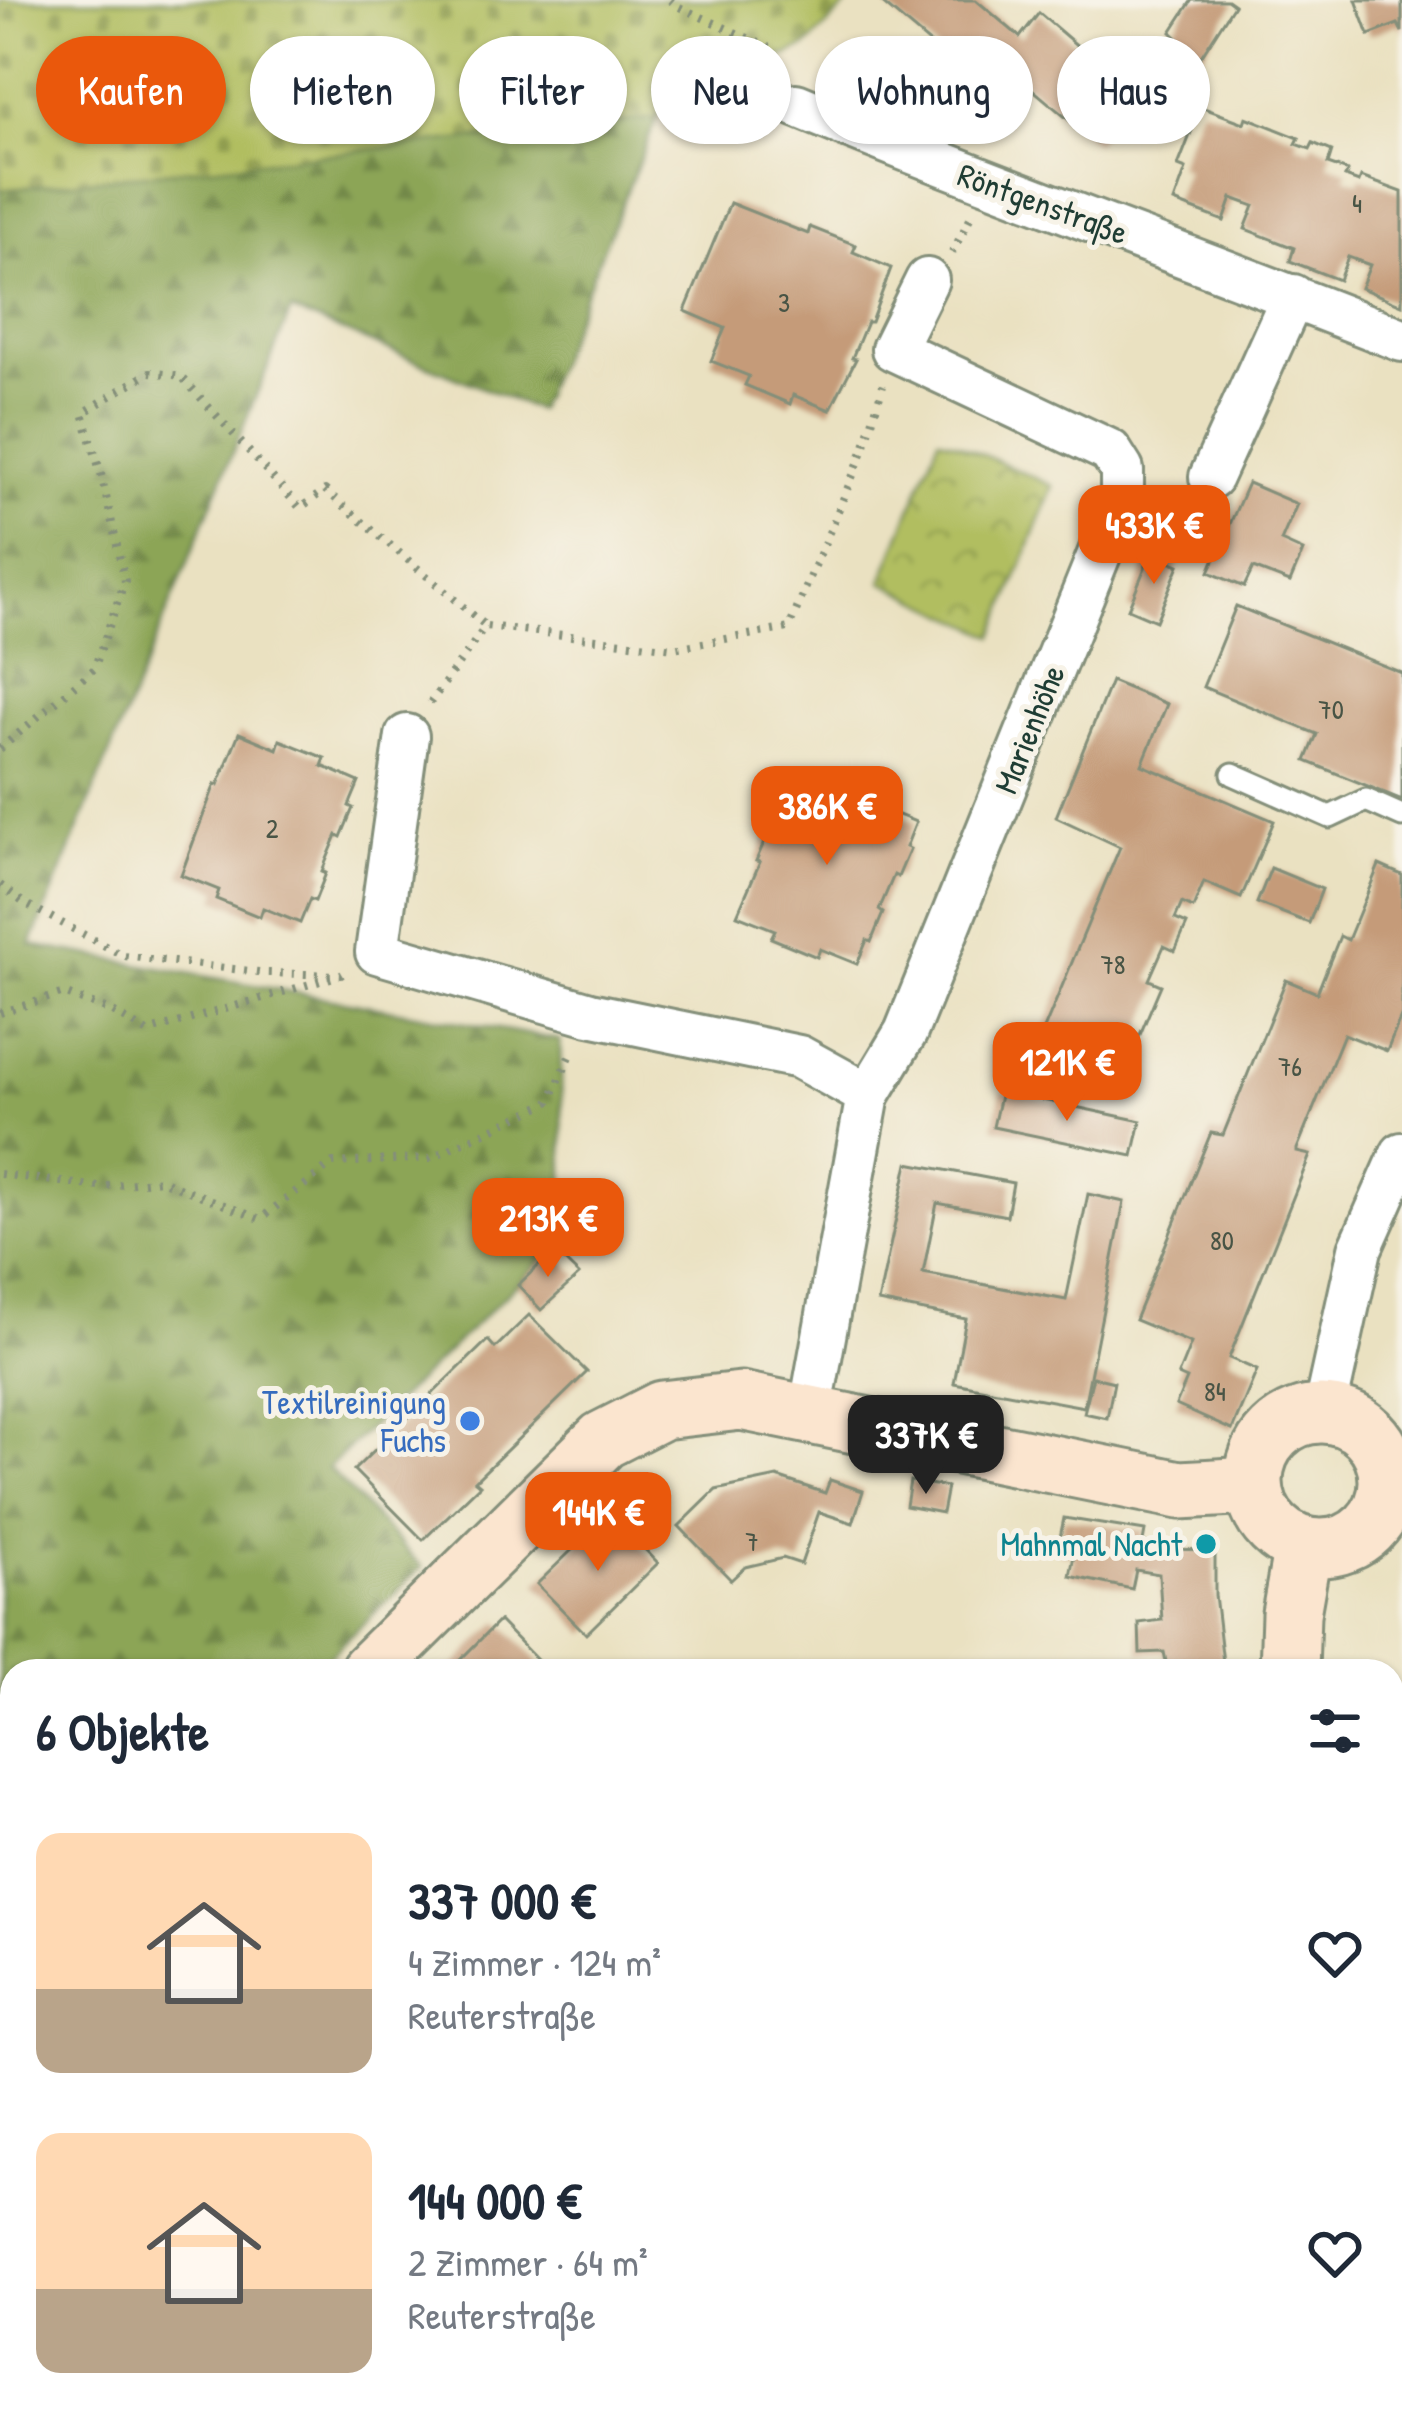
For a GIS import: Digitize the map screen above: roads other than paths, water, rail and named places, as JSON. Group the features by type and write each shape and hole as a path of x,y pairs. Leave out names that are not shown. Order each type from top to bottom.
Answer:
{"street":[{"name":"Röntgenstraße","path":"796,105 939,165 1402,340"},
{"name":"Marienhöhe","path":"810,1413 868,1095 906,1032 1122,498 1123,470 1109,451 893,349 927,280"},
{"path":"1211,477 1293,296"},
{"path":"406,736 377,952 590,1014 799,1057 868,1095"},
{"path":"1324,1413 1360,1249 1400,1161"},
{"path":"381,1659 603,1440 662,1410 741,1401 1180,1490 1253,1486"},
{"path":"1324,1413 1342,1416 1371,1436 1395,1486 1377,1518 1352,1541 1337,1547 1303,1546 1288,1540 1264,1517 1253,1486 1255,1467 1272,1433 1305,1415 1324,1413"},
{"path":"1289,1659 1291,1614 1303,1546"}],"lane":[{"path":"1233,774 1330,817 1366,800 1402,816"}],"place":[{"name":"Textilreinigung Fuchs","path":"470,1421"},
{"name":"Mahnmal Nacht","path":"1206,1544"}]}
